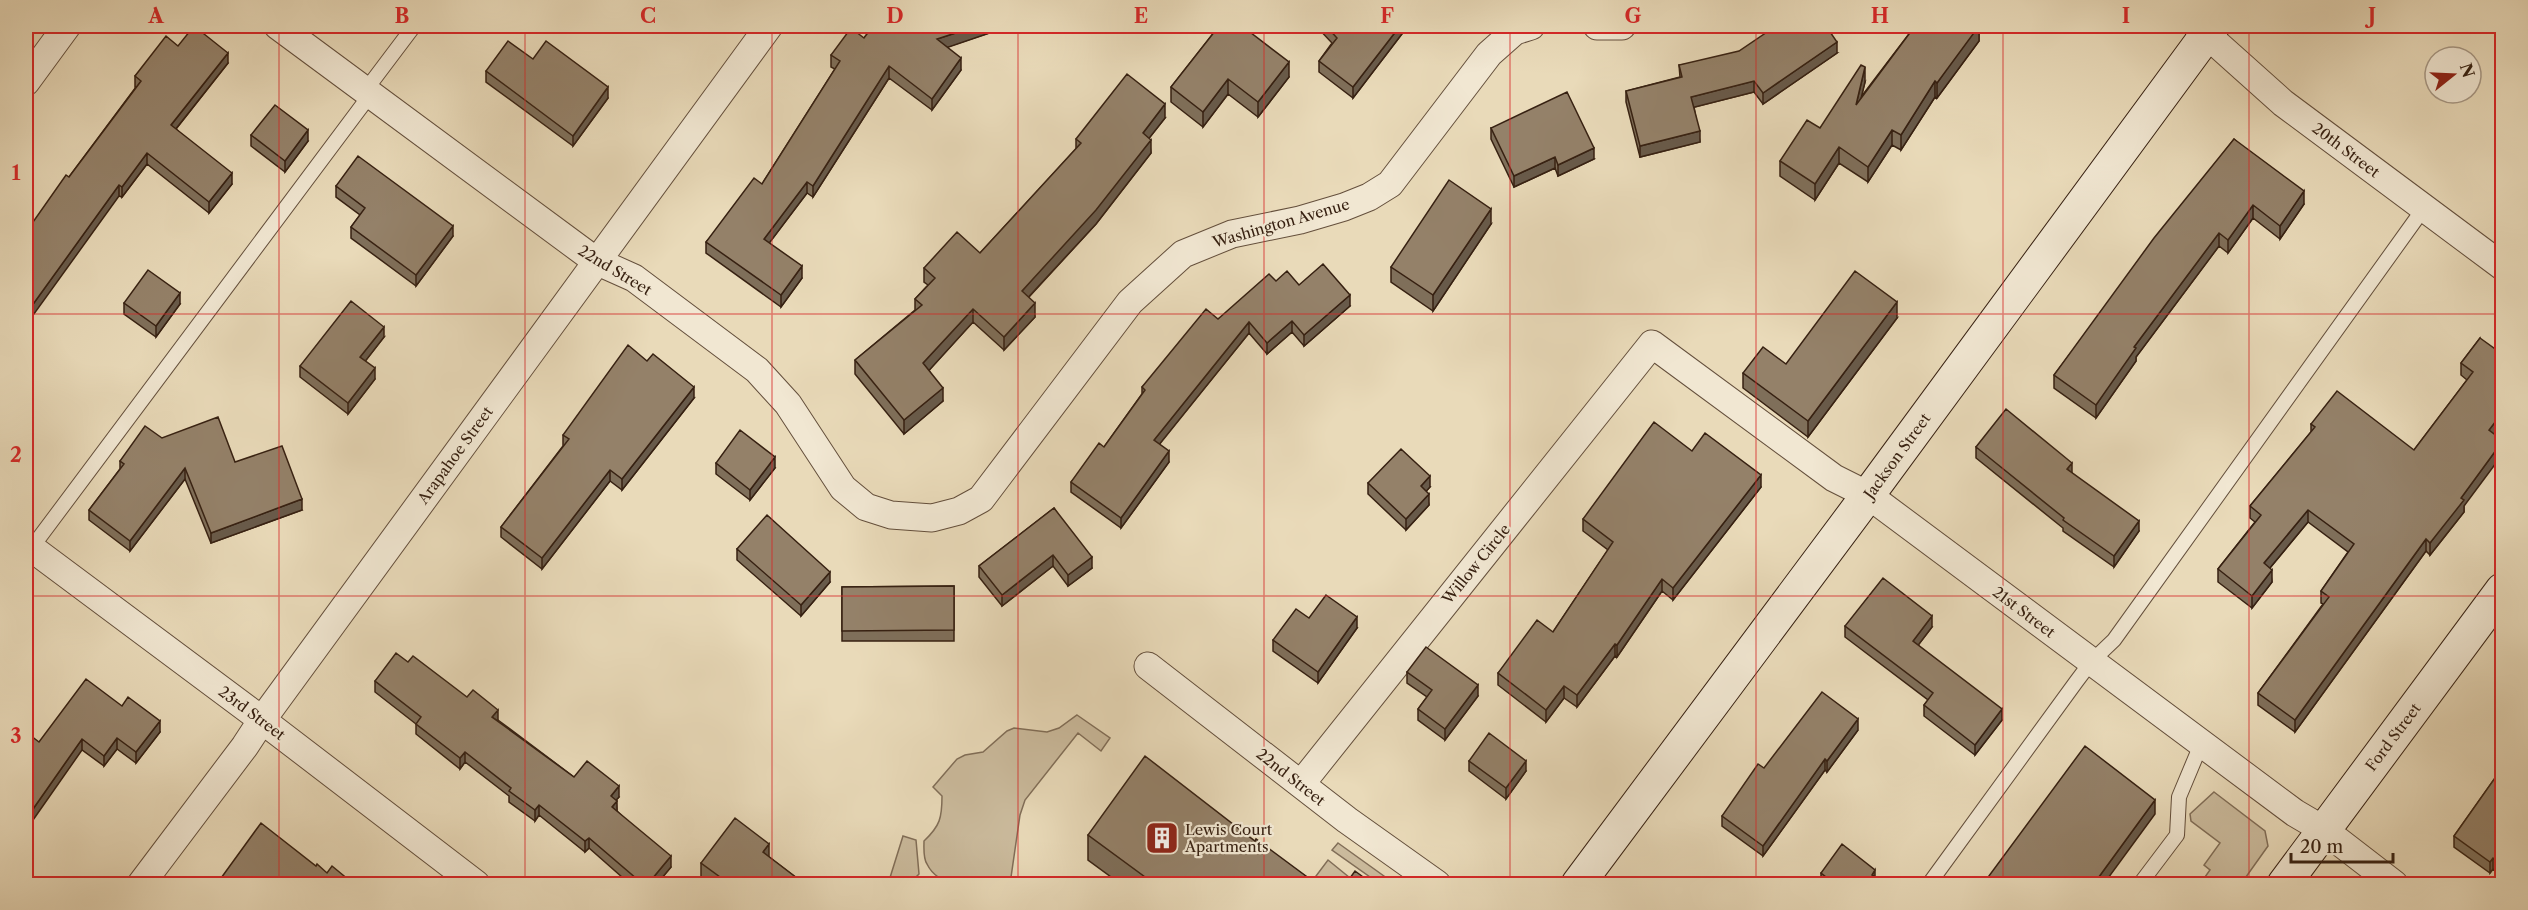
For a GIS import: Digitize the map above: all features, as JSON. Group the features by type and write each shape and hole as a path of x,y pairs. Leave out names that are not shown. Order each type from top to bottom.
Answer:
{"main road":[{"name":"Jackson Street","path":"1578,885 1868,495 2205,28"},
{"name":"Ford Street","path":"2284,885 2502,590"}],"street":[{"path":"26,82 67,26"},
{"name":"22nd Street","path":"278,26 596,261 634,278 757,370 788,404 843,488 866,507 891,515 932,518"},
{"name":"Arapahoe Street","path":"141,885 245,746 769,26"},
{"name":"Washington Avenue","path":"932,518 959,511 981,499 1130,302 1182,254 1232,234 1300,220 1344,207 1369,197 1390,184 1489,54 1515,31 1531,26"},
{"path":"1597,26 1622,26"},
{"name":"20th Street","path":"2205,28 2283,103 2502,266"},
{"name":"21st Street","path":"1652,344 1834,478 1868,495 2295,813 2324,830 2394,885"},
{"name":"Willow Circle","path":"1300,784 1652,344"},
{"name":"23rd Street","path":"27,550 262,720 476,885"},
{"name":"22nd Street","path":"1148,666 1300,784 1437,885"}],"lane":[{"path":"27,550 367,93 414,26"},
{"path":"1929,885 2091,662 2114,639 2424,208"},
{"path":"2140,885 2177,835 2179,797 2202,742"}],"shaded area":[{"path":"1077,715 1110,738 1101,751 1078,733 1025,800 1020,815 1010,884 976,886 942,880 934,873 924,856 924,841 937,826 941,810 942,796 933,787 957,759 983,752 1007,731 1014,728 1047,732 1059,728"},
{"path":"2214,792 2265,831 2268,846 2241,884 2200,884 2210,870 2204,865 2220,843 2191,821 2190,814"},
{"path":"903,836 916,840 919,874 909,884 888,884"},
{"path":"1338,843 1395,884 1380,884 1332,850"},
{"path":"1328,860 1355,882 1353,884 1310,884"}],"building":[{"path":"194,26 228,53 171,125 232,173 209,202 147,153 122,187 119,185 26,314 26,232 66,175 69,177 141,81 135,76 166,36 178,46"},
{"path":"873,26 977,26 937,39 961,58 932,99 889,66 813,186 807,182 764,239 802,266 781,295 706,242 754,178 762,184 840,61 831,55 851,28 864,38"},
{"path":"1219,26 1242,26 1289,62 1258,102 1228,79 1203,112 1171,87"},
{"path":"1326,26 1400,26 1353,87 1319,61 1337,38"},
{"path":"1776,26 1826,26 1837,42 1763,93 1754,81 1691,97 1700,131 1640,146 1626,91 1682,77 1679,65 1739,51"},
{"path":"1915,26 1979,26 1937,83 1935,81 1901,135 1892,130 1868,167 1839,147 1815,184 1780,161 1807,120 1820,128 1861,65 1865,67 1856,105"},
{"path":"508,41 533,59 546,41 608,87 573,136 486,71"},
{"path":"1127,74 1165,104 1143,133 1151,140 1096,210 1022,291 1035,303 1004,337 973,309 923,363 943,388 904,420 855,360 922,305 915,299 935,278 924,268 957,232 980,253 1081,143 1076,139"},
{"path":"1567,92 1594,148 1558,165 1555,157 1514,176 1491,128"},
{"path":"275,105 308,130 285,161 251,135"},
{"path":"2234,139 2304,191 2280,226 2253,205 2228,240 2219,233 2134,347 2136,348 2096,405 2054,375 2154,238"},
{"path":"358,156 453,226 416,275 351,227 365,208 336,186"},
{"path":"1449,180 1491,209 1433,295 1391,267"},
{"path":"1323,264 1350,295 1304,335 1292,321 1267,343 1249,322 1154,440 1169,451 1121,518 1071,482 1099,443 1104,447 1145,390 1142,387 1206,309 1218,319 1269,274 1276,281 1287,271 1299,285"},
{"path":"148,270 180,293 156,326 124,303"},
{"path":"1855,271 1897,302 1808,421 1743,373 1763,347 1786,364"},
{"path":"351,301 384,327 360,357 375,368 348,403 300,366"},
{"path":"2480,338 2502,354 2502,413 2489,430 2502,442 2461,498 2464,500 2430,543 2426,539 2295,720 2258,693 2329,597 2321,591 2354,544 2308,510 2264,563 2272,570 2252,596 2218,569 2261,515 2250,506 2315,427 2311,424 2337,391 2414,450 2473,372 2461,363"},
{"path":"628,345 647,361 653,354 694,387 622,479 610,470 542,558 501,527 569,439 563,435"},
{"path":"2006,409 2072,463 2067,469 2139,521 2114,556 2063,520 2064,518 1976,447"},
{"path":"218,417 235,462 282,446 302,499 211,533 185,468 130,541 89,510 124,464 120,461 145,426 162,438"},
{"path":"1654,422 1692,451 1705,433 1761,475 1673,588 1662,579 1617,645 1615,644 1577,695 1564,686 1546,710 1498,673 1537,620 1553,632 1613,542 1583,519"},
{"path":"740,430 775,457 750,490 716,463"},
{"path":"1401,449 1430,476 1421,486 1429,494 1406,519 1368,483"},
{"path":"1054,508 1092,557 1068,575 1053,555 1002,595 979,566"},
{"path":"767,515 830,572 801,605 737,549"},
{"path":"1883,578 1932,616 1913,641 2002,709 1975,745 1924,705 1933,693 1845,626"},
{"path":"954,586 954,630 842,631 842,587"},
{"path":"1326,595 1357,617 1318,672 1273,640 1296,609 1309,618"},
{"path":"1426,647 1478,685 1445,729 1418,709 1432,690 1407,672"},
{"path":"396,653 408,662 413,656 467,697 473,690 498,710 492,717 574,777 587,761 619,786 611,796 617,801 612,807 671,856 647,885 644,885 589,838 585,841 539,805 535,810 509,791 511,788 465,752 460,758 416,724 421,717 375,681"},
{"path":"86,679 122,706 128,697 160,721 136,752 117,738 104,756 82,739 26,819 26,732 39,742"},
{"path":"1822,692 1858,719 1827,761 1825,759 1763,846 1722,816 1758,764 1764,768"},
{"path":"1489,733 1526,761 1506,788 1469,761"},
{"path":"2085,746 2155,800 2093,885 1983,884"},
{"name":"Lewis Court Apartments","path":"1145,756 1255,841 1256,839 1318,885 1156,885 1088,835"},
{"path":"2502,768 2502,865 2493,858 2490,862 2454,836"},
{"path":"735,818 769,844 763,852 806,885 731,885 701,863"},
{"path":"261,823 316,866 317,864 327,873 332,866 355,885 216,885"},
{"path":"1842,844 1875,870 1868,885 1835,885 1821,873"},
{"path":"1355,871 1374,885 1345,885"}],"place":[{"name":"Lewis Court Apartments","path":"1162,838"}]}
